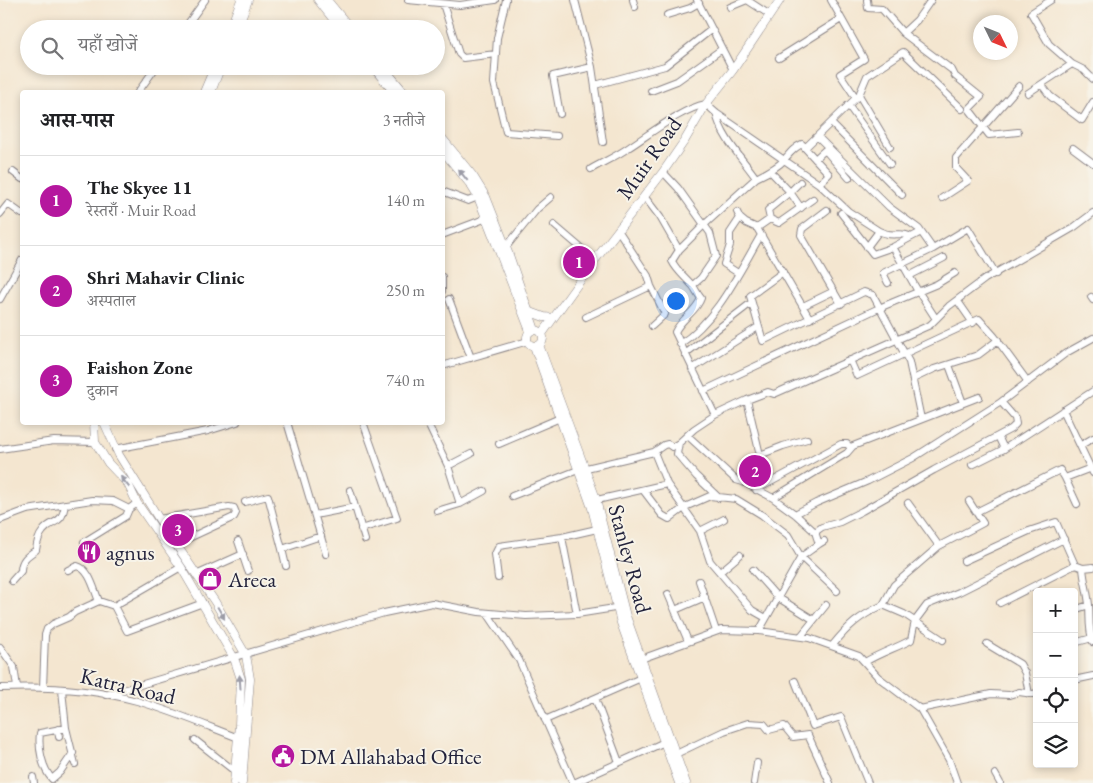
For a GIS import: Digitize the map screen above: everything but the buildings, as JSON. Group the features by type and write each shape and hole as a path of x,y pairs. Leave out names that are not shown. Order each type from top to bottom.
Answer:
{"main road":[{"path":"233,20 241,0"},
{"path":"240,20 248,0"},
{"path":"318,0 334,20"},
{"path":"327,0 344,20"},
{"name":"Muir Road","path":"535,332 553,318 663,172 706,104 733,70 779,1"},
{"path":"205,90 211,75"},
{"path":"212,90 218,75"},
{"path":"379,75 391,90"},
{"path":"390,75 402,90"},
{"path":"445,142 482,189 506,247 535,332"},
{"path":"445,154 478,197 535,332 542,341 533,344 527,336 535,332"},
{"path":"528,311 553,318"},
{"name":"Stanley Road","path":"533,344 560,418 596,500 620,607 641,659 679,783"},
{"name":"Stanley Road","path":"533,344 582,469 597,530 641,678 667,740 676,754 686,783"},
{"path":"94,425 94,439 105,458 128,484 137,503 203,603 234,658 241,679 242,779"},
{"path":"94,439 102,428 106,426 117,452 215,602 246,655 250,678 234,771 234,783"},
{"path":"105,458 110,461 117,452"}],"street":[{"path":"190,20 204,0"},
{"path":"408,0 460,5 495,0"},
{"path":"506,0 496,38 494,83 506,132 557,136"},
{"path":"575,0 592,67 603,142"},
{"path":"730,7 747,0 770,15"},
{"path":"831,0 864,59 840,74 858,96 890,147"},
{"path":"867,0 868,8 882,9 903,33 952,70 955,76 981,97 969,109 989,135 1018,132"},
{"path":"903,33 917,20 931,0"},
{"path":"1051,0 1031,13 1049,44 1093,79"},
{"path":"667,16 690,8 698,2 733,70"},
{"path":"443,4 459,54 463,58 496,54"},
{"path":"779,58 841,19"},
{"path":"595,85 665,66 712,29"},
{"path":"651,91 678,81 722,49"},
{"path":"805,148 858,96 867,76 904,52 962,109"},
{"path":"1028,93 1072,64"},
{"path":"560,114 553,76 592,67"},
{"path":"139,90 150,75"},
{"path":"1042,85 1050,96 1082,120 1093,102"},
{"path":"942,198 968,181 956,168 956,158 982,126 1019,86"},
{"path":"591,169 692,109 706,104 716,113 819,184 848,212 888,235 905,233 911,237"},
{"path":"848,106 890,164"},
{"path":"716,113 718,122 727,138 756,178"},
{"path":"832,123 902,195"},
{"path":"818,137 889,207 921,232 933,249"},
{"path":"715,415 675,332 678,324 700,303 701,298 693,284 683,278 672,261 704,225 756,178 770,171 784,160 789,152 802,144 829,174 819,184"},
{"path":"1074,148 1093,163"},
{"path":"815,159 825,150 849,178"},
{"path":"770,171 790,192 801,208"},
{"path":"13,172 20,177"},
{"path":"663,172 678,188 710,233 716,256 701,278 693,284"},
{"path":"770,219 768,210 800,182"},
{"path":"445,192 468,201 478,197"},
{"path":"644,196 660,217 680,250"},
{"path":"506,247 537,209 551,197"},
{"path":"770,219 779,223 813,200"},
{"path":"0,214 8,204 20,213"},
{"path":"827,210 802,229 801,235 841,304"},
{"path":"841,212 873,254 893,247 921,232"},
{"path":"512,496 582,469 654,452 668,444 672,447 715,415 768,392 774,394 930,325 957,300 985,279 1073,228 1093,213"},
{"path":"738,273 724,264 730,245 730,233 739,215 746,223 759,231 810,319"},
{"path":"445,234 487,218"},
{"path":"680,344 694,335 708,320 738,273 759,231 770,219"},
{"path":"554,226 595,260"},
{"path":"888,283 883,273 933,249 968,228 996,274"},
{"path":"618,230 648,276 665,314 652,326"},
{"path":"867,248 880,231"},
{"path":"893,247 936,319"},
{"path":"909,276 944,258"},
{"path":"0,300 20,264"},
{"path":"782,272 750,296 750,303 763,341 864,292 873,295 896,340 905,353 913,378 921,419"},
{"path":"703,391 879,308 937,284 955,273"},
{"path":"586,317 651,286"},
{"path":"803,306 834,291"},
{"path":"449,299 472,358"},
{"path":"957,300 973,323"},
{"path":"685,354 750,303"},
{"path":"850,360 857,376 979,319 998,340 1028,382"},
{"path":"692,369 758,327"},
{"path":"796,514 913,458 1001,402 1066,353 1093,338"},
{"path":"913,378 978,354 998,340"},
{"path":"445,365 533,344"},
{"path":"949,365 963,403"},
{"path":"972,465 1004,448 1093,391"},
{"path":"772,498 847,453 853,446 979,397"},
{"path":"743,482 766,472 747,400"},
{"path":"814,532 862,511 1011,429 1016,424 1015,418 1001,402"},
{"path":"1063,410 1092,470 1065,478"},
{"path":"499,444 560,418"},
{"path":"208,425 208,431"},
{"path":"117,452 227,425"},
{"path":"288,425 326,554"},
{"path":"361,529 397,518 365,425"},
{"path":"429,425 448,466 460,504"},
{"path":"688,436 736,480 772,498 796,514 814,532 819,544 802,558 777,597 759,631"},
{"path":"998,436 1004,448"},
{"path":"1081,445 1093,438"},
{"path":"0,449 54,440 94,439"},
{"path":"760,455 807,439"},
{"path":"679,442 677,454 719,498"},
{"path":"756,490 841,444 847,444 851,448"},
{"path":"654,452 668,484 696,528 700,531 710,560 752,610 766,618"},
{"path":"448,466 471,454"},
{"path":"976,512 1060,470 1078,504"},
{"path":"596,500 668,484"},
{"path":"350,490 365,540"},
{"path":"643,490 662,515 669,519 684,507 710,496 736,499 762,515 788,535 802,558 837,591"},
{"path":"437,511 460,504 484,491"},
{"path":"245,502 268,496 286,566"},
{"path":"0,520 28,510 100,500 113,501 129,509"},
{"path":"832,646 848,626 864,614 883,605 894,585 939,546 983,523 969,501"},
{"path":"84,542 122,520 129,509 137,503"},
{"path":"908,503 939,546"},
{"path":"12,581 21,571 21,564 24,559 36,550 38,538 44,529 64,515 66,504"},
{"path":"159,519 229,507 234,508 236,513 234,517 176,544"},
{"path":"315,515 355,507"},
{"path":"700,531 724,519"},
{"path":"964,562 1028,531 1056,522 1075,565 1083,568 1093,567"},
{"path":"498,578 495,554 498,546 597,530"},
{"path":"282,549 321,536"},
{"path":"562,537 577,614"},
{"path":"865,662 878,654 911,640 915,621 927,605 959,592 1064,539"},
{"path":"238,541 248,571"},
{"path":"196,575 242,554"},
{"path":"720,572 740,555"},
{"path":"1000,603 1075,565"},
{"path":"68,570 76,566 83,568 99,601"},
{"path":"114,606 181,568"},
{"path":"1078,642 1092,640 1088,623 1089,605 1083,568"},
{"path":"753,570 777,597 814,620"},
{"path":"699,581 716,631"},
{"path":"1086,591 1093,590"},
{"path":"668,594 688,641"},
{"path":"675,610 705,597"},
{"path":"42,688 47,629 75,612 99,601 114,606 127,631 203,603"},
{"path":"106,695 384,613 432,603 487,613 526,616 577,614 620,607"},
{"path":"801,636 826,604"},
{"path":"883,605 904,614 943,640"},
{"path":"1078,609 1089,605"},
{"path":"487,613 519,660 574,783 667,740"},
{"path":"641,659 721,630 759,631 801,636 859,656 878,677 920,709 949,760 956,783"},
{"path":"987,644 1020,664 1025,673 1029,694"},
{"path":"0,647 14,667 17,687"},
{"path":"1078,679 1093,676"},
{"path":"545,720 641,678"},
{"path":"794,681 813,726 841,717 868,783"},
{"name":"Katra Road","path":"0,688 42,688 106,695 137,701 241,739"},
{"path":"62,690 66,728 75,764"},
{"path":"920,709 990,694 1008,695 1019,692 1033,694"},
{"path":"595,698 618,762"},
{"path":"676,754 724,731 748,723 764,724 769,730 784,726 793,737 808,735 830,783"},
{"path":"66,728 40,733 39,738 45,772 52,779 60,772 73,754"},
{"path":"58,729 59,737"},
{"path":"194,740 242,779"},
{"path":"754,783 757,763"},
{"path":"995,774 1000,783"}],"place":[{"name":"The Skyee 11","path":"579,262"},
{"name":"Shri Mahavir Clinic","path":"755,471"},
{"name":"Faishon Zone","path":"178,530"},
{"name":"agnus","path":"89,552"},
{"name":"Areca","path":"210,579"},
{"name":"DM Allahabad Office","path":"283,756"}]}
